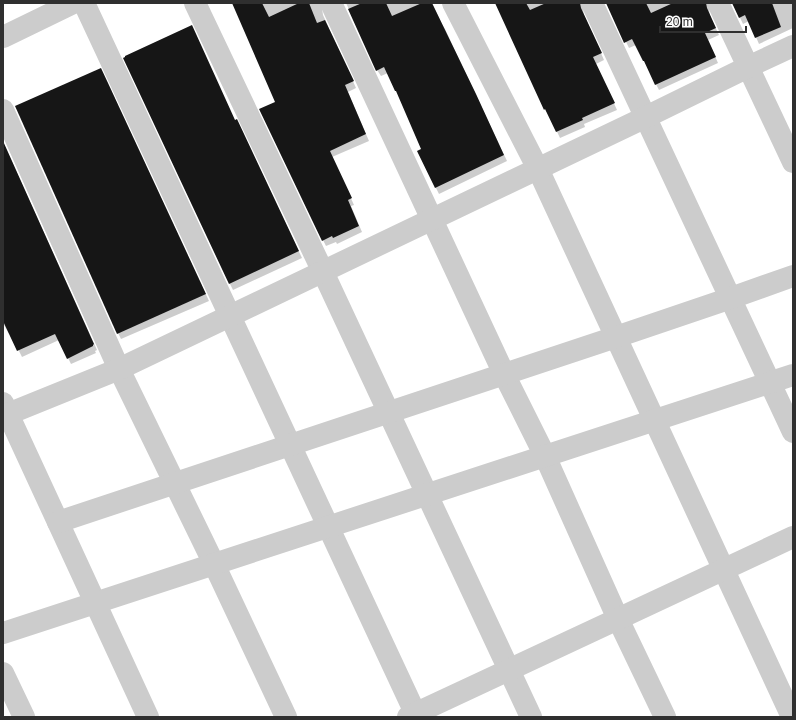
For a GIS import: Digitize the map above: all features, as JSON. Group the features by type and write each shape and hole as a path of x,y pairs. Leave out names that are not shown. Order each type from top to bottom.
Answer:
{"street":[{"path":"3,38 73,3"},
{"path":"84,3 328,527 413,716 793,537"},
{"path":"195,3 389,412 531,717"},
{"path":"331,3 504,374 545,456 618,619 665,717"},
{"path":"453,3 538,169 792,717"},
{"path":"592,3 793,432"},
{"path":"718,3 793,162"},
{"path":"148,717 5,411 119,368 432,220 793,46"},
{"path":"3,110 119,368 286,717"},
{"path":"58,522 616,337 793,276"},
{"path":"3,633 793,375"},
{"path":"3,673 24,717"}],"building":[{"path":"232,3 262,3 269,17 299,3 309,3 317,23 325,20 354,81 345,85 366,134 330,151 352,198 348,200 359,226 333,238 332,236 322,241 259,109 275,102"},
{"path":"362,3 386,3 392,16 422,3 432,3 504,155 435,188 417,151 421,149 396,91 384,67 376,71 348,9"},
{"path":"495,3 526,3 530,10 546,3 580,3 602,53 593,57 615,103 556,132 545,109 544,110"},
{"path":"606,3 646,3 651,13 673,3 706,3 716,28 705,33 716,57 655,85 632,39 624,43"},
{"path":"732,3 772,3 781,27 755,38 745,15 739,18"},
{"path":"192,25 235,120 237,119 299,251 229,284 123,58"},
{"path":"101,68 206,294 117,334 15,106"},
{"path":"3,141 94,344 93,346 67,359 55,334 17,351 3,321"}]}
